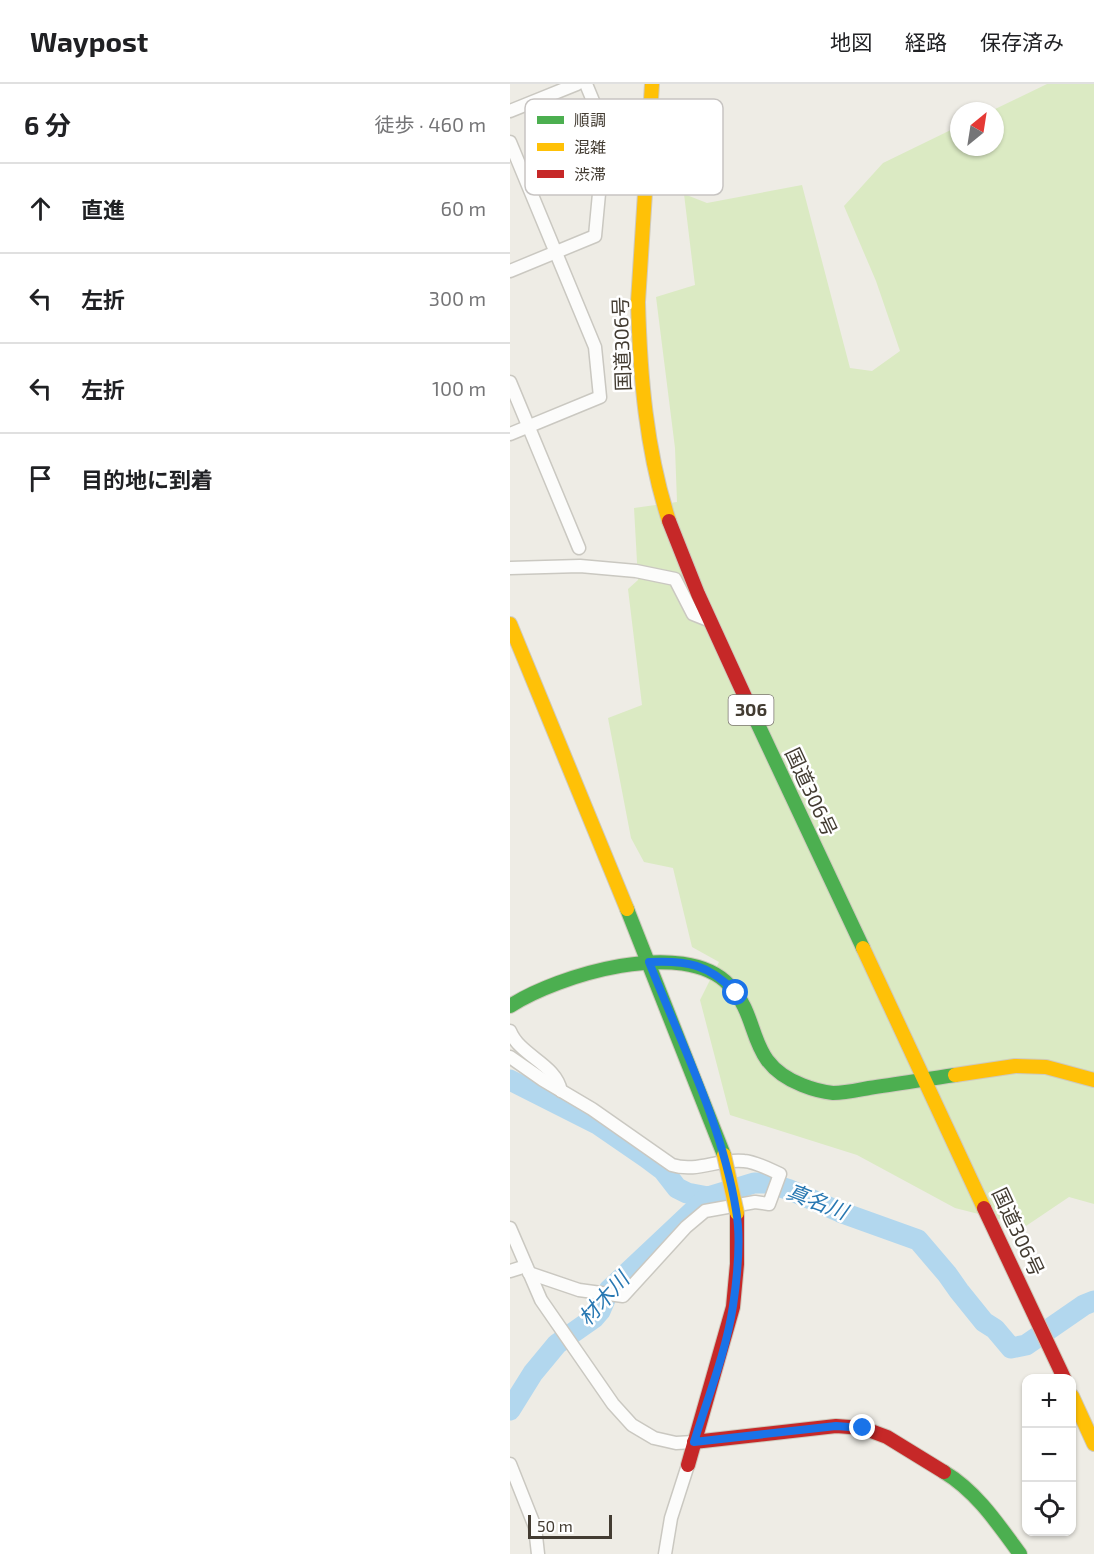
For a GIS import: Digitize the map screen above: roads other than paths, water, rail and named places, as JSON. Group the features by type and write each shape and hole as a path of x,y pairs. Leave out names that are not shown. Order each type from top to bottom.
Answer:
{"main road":[{"name":"国道306号","path":"651,99 652,84"},
{"name":"国道306号","path":"645,195 638,302 641,381 648,433 667,513 709,620 1061,1374"},
{"path":"510,624 649,962 724,1155 737,1213 737,1264 733,1307 688,1464"},
{"path":"510,1006 536,991 567,979 649,962 673,961 694,964 711,972 729,985 741,1001 760,1050 766,1059 782,1075 802,1086 835,1093 1015,1066 1046,1067 1094,1080"},
{"path":"1076,1406 1094,1444"},
{"path":"694,1442 836,1426 863,1428 886,1437 951,1476 966,1488 996,1520 1020,1554"}],"street":[{"path":"540,99 577,84"},
{"path":"586,84 592,99"},
{"path":"510,111 525,105"},
{"path":"510,142 525,178"},
{"path":"510,434 600,397 595,347 532,195"},
{"path":"510,271 595,236 599,195"},
{"path":"510,382 579,548"},
{"path":"510,568 580,566 636,571 675,579 693,614 709,620"},
{"path":"510,1031 514,1041 558,1079 561,1091"},
{"path":"510,1057 592,1109 672,1165 694,1168 744,1161 780,1173 769,1204 755,1202 705,1211 686,1227 623,1296 579,1290 528,1269 510,1271"},
{"path":"510,1228 541,1300 613,1404 632,1425 654,1438 676,1443 694,1442"},
{"path":"510,1464 535,1527 538,1554"},
{"path":"665,1554 671,1518 688,1464"}],"waterway":[{"name":"真名川","path":"510,1080 599,1125 663,1170 677,1188 687,1193 708,1197 754,1183 768,1183 918,1240 984,1322 995,1329 1011,1348 1026,1345 1084,1305 1094,1301"},
{"name":"材木川","path":"510,1410 533,1373 557,1344 594,1318 600,1311 609,1290 708,1197"}]}
